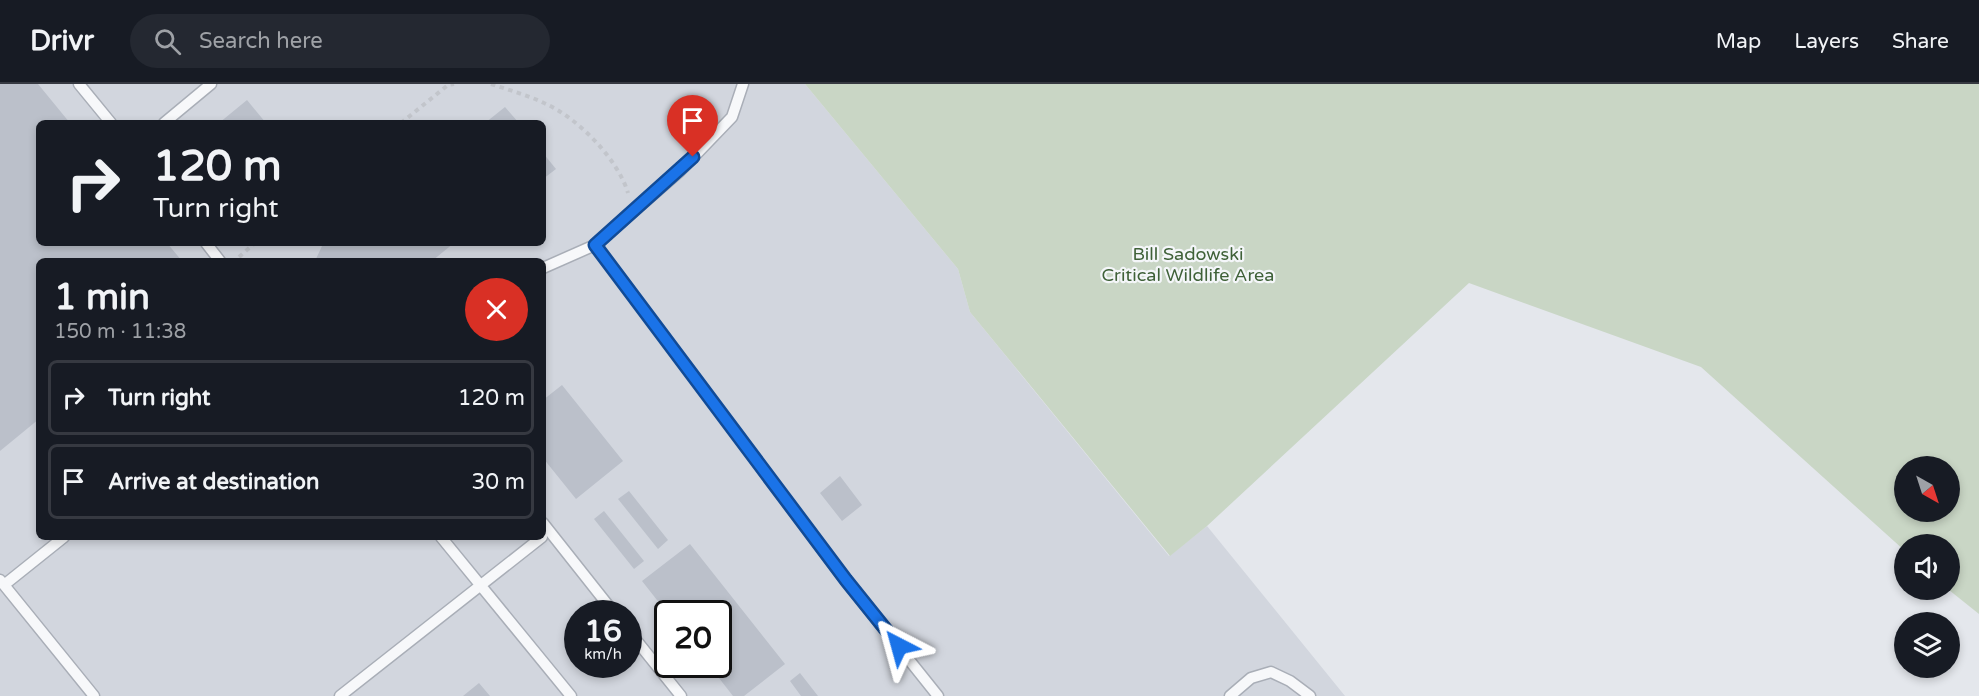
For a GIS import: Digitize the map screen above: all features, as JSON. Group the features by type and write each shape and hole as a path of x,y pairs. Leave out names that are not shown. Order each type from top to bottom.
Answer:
{"lane":[{"path":"79,84 109,120"},
{"path":"168,120 211,84"},
{"path":"546,267 595,245 680,171 732,117 743,84"},
{"path":"595,245 846,580 938,696"},
{"path":"208,246 218,258"},
{"path":"546,534 603,600"},
{"path":"60,540 2,582 94,696"},
{"path":"444,540 571,696"},
{"path":"340,696 534,540"},
{"path":"642,647 681,696"},
{"path":"1230,696 1251,678 1271,672 1290,681 1310,696"}],"path":[{"path":"405,120 448,85 454,84"},
{"path":"491,84 546,104 589,134 623,176 633,211"},
{"path":"237,258 251,246"}],"shaded area":[{"path":"0,84 805,84 958,269 970,312 1169,556 1207,526 1345,696 0,696"}],"green space":[{"name":"Bill Sadowski Critical Wildlife Area","path":"805,84 1979,84 1979,614 1960,599 1960,534 1894,534 1894,541 1701,367 1469,283 1207,526 1170,556 970,312 958,269"}],"building":[{"path":"0,84 38,84 68,120 36,120 36,246 170,246 180,258 36,258 36,421 0,451"},
{"path":"247,100 264,120 223,120"},
{"path":"505,107 516,120 489,120"},
{"path":"546,157 556,169 546,177"},
{"path":"322,246 450,246 436,258 316,258"},
{"path":"562,385 623,461 576,499 546,462 546,398"},
{"path":"840,476 862,505 842,521 820,493"},
{"path":"629,491 668,540 658,549 618,499"},
{"path":"604,511 644,561 634,569 594,519"},
{"path":"690,544 785,664 744,696 733,696 719,678 732,678 732,600 657,600 642,581"},
{"path":"800,673 818,696 801,696 790,681"},
{"path":"479,683 490,696 463,696"}],"route":[{"path":"693,157 595,245 846,580 899,646"}]}
